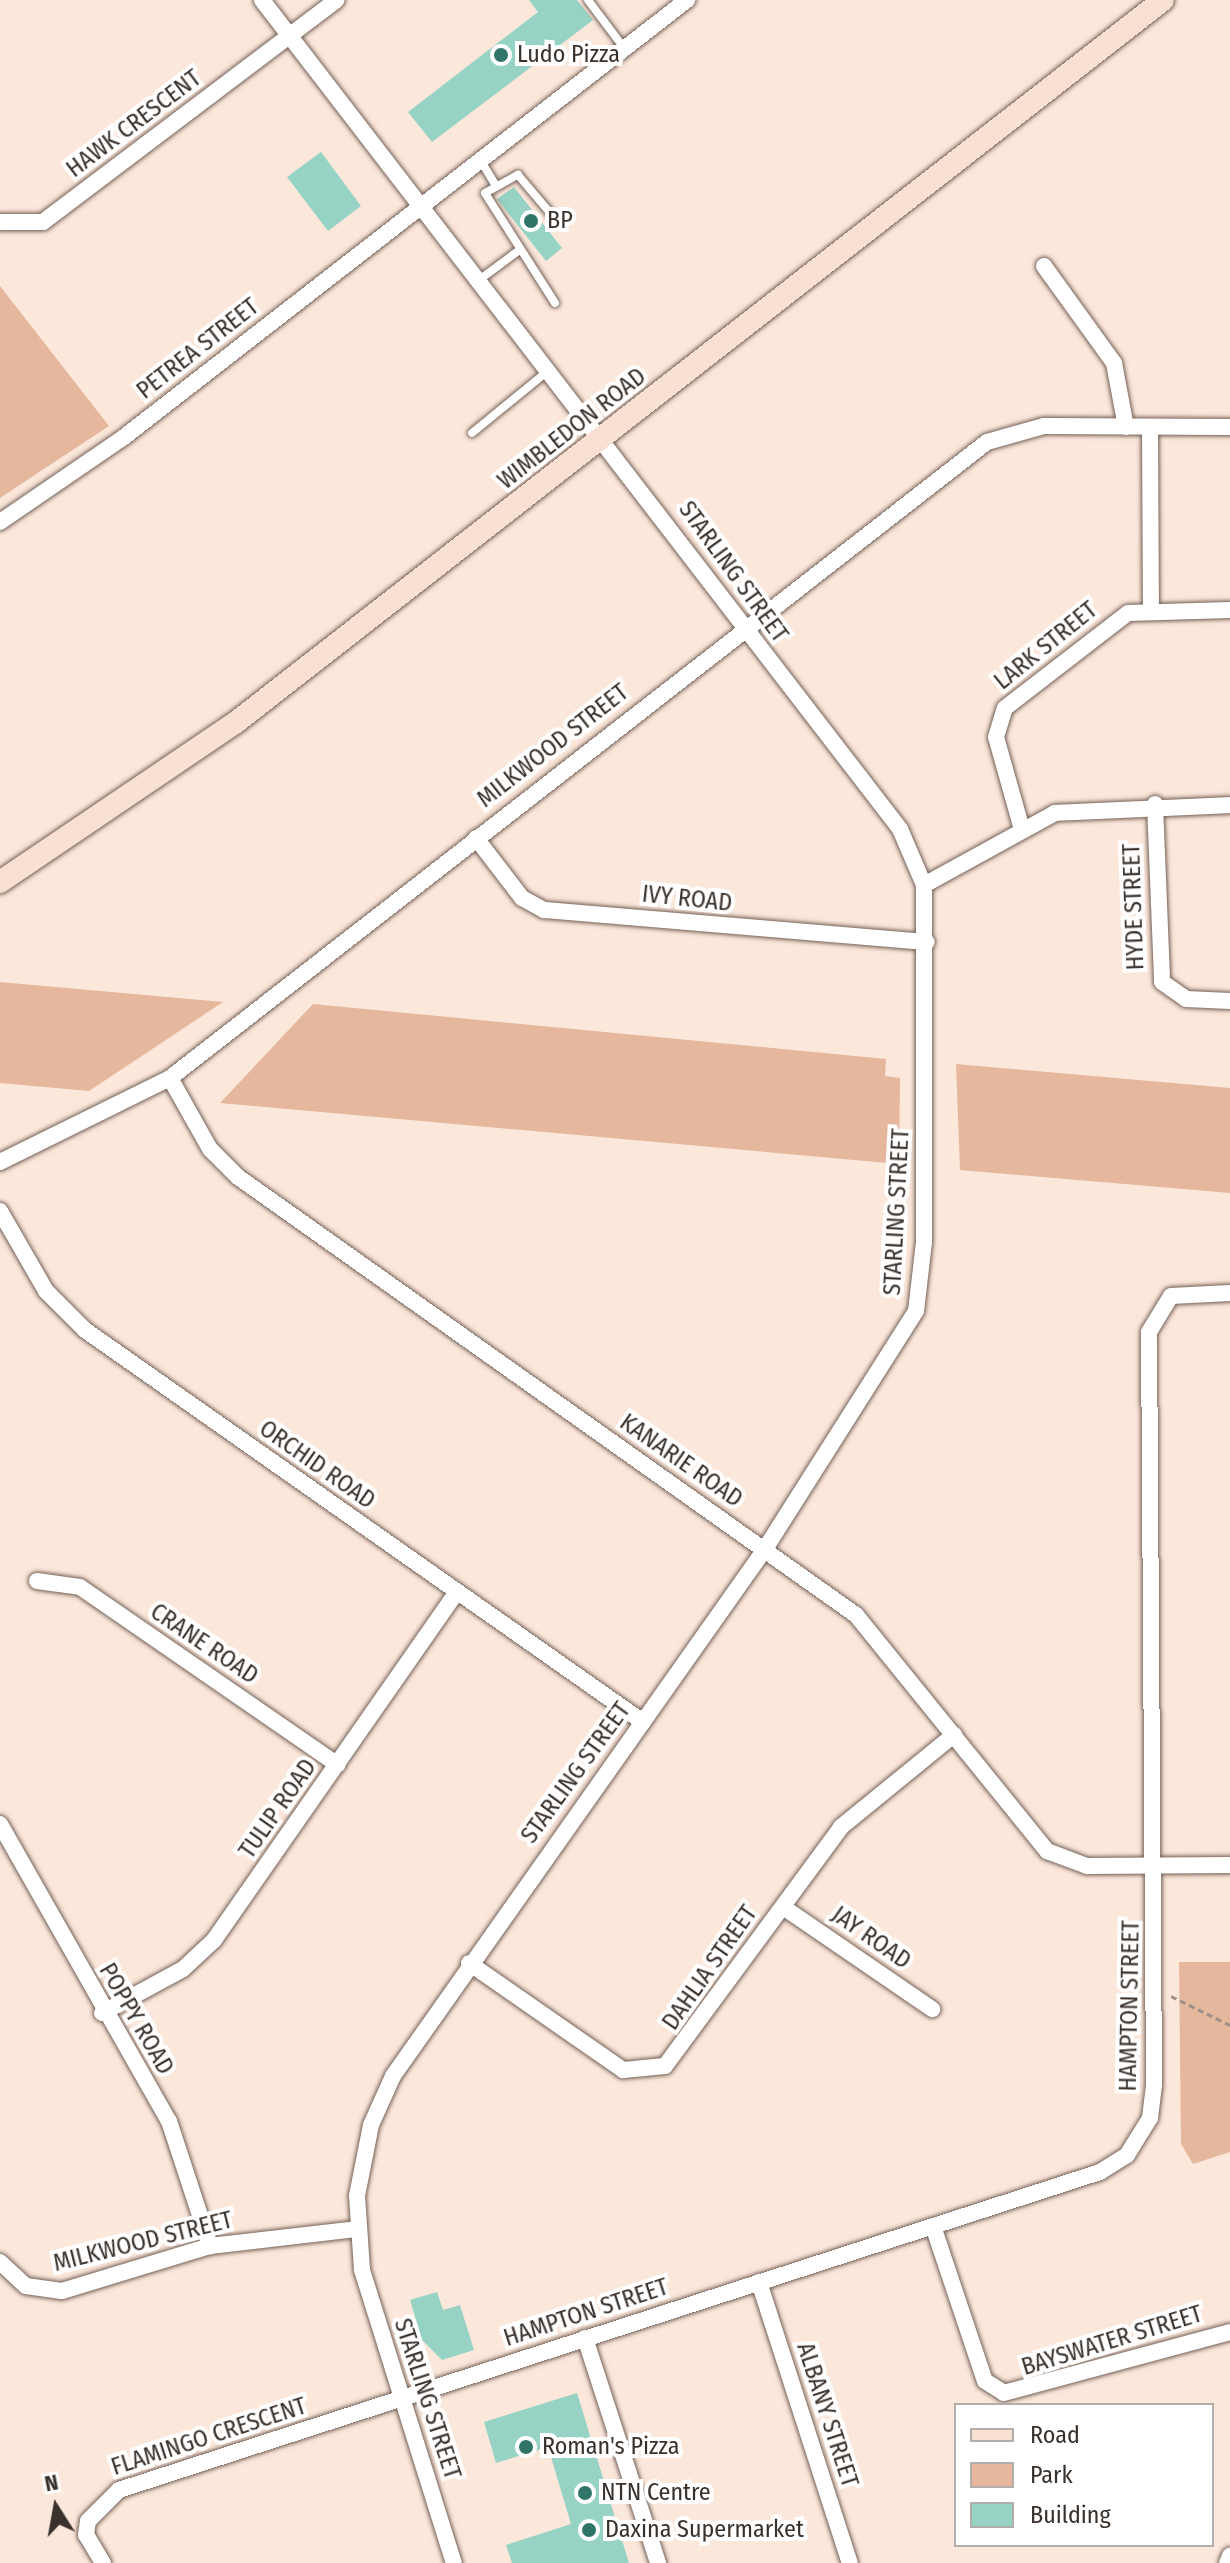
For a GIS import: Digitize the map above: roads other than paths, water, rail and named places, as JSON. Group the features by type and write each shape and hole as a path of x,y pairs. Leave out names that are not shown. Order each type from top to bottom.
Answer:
{"street":[{"name":"STARLING STREET","path":"262,0 604,437 742,627 900,829 924,885 927,942 924,1242 916,1311 765,1549 469,1963 393,2076 371,2125 356,2229 402,2398 454,2563"},
{"name":"HAWK CRESCENT","path":"0,222 43,222 337,0"},
{"name":"PETREA STREET","path":"0,522 124,437 687,0"},
{"name":"WIMBLEDON ROAD","path":"0,882 168,774 1163,0"},
{"path":"1044,266 1114,363 1126,427"},
{"name":"MILKWOOD STREET","path":"0,1162 170,1078 742,627 1002,433 1126,427 1230,427"},
{"path":"1150,428 1151,609"},
{"name":"LARK STREET","path":"1021,826 996,737 1005,708 1113,621 1151,609 1230,610"},
{"path":"924,885 1021,826 1084,808 1155,804 1230,805"},
{"name":"HYDE STREET","path":"1155,804 1162,982 1186,999 1230,1001"},
{"name":"IVY ROAD","path":"476,838 522,898 544,910 927,942"},
{"name":"KANARIE ROAD","path":"170,1078 210,1149 238,1177 856,1615 1047,1851 1087,1866 1230,1865"},
{"name":"ORCHID ROAD","path":"0,1211 46,1291 85,1330 643,1722"},
{"name":"HAMPTON STREET","path":"402,2398 1100,2172 1127,2155 1153,2107 1156,1996 1149,1332 1171,1296 1230,1293"},
{"name":"CRANE ROAD","path":"37,1581 80,1587 338,1765"},
{"name":"TULIP ROAD","path":"102,2013 198,1957 338,1765 456,1593"},
{"name":"DAHLIA STREET","path":"469,1963 623,2070 642,2073 680,2052 783,1907 863,1804 954,1735"},
{"name":"POPPY ROAD","path":"0,1824 102,2013 173,2131 210,2246"},
{"name":"JAY ROAD","path":"783,1907 932,2009"},
{"name":"BAYSWATER STREET","path":"933,2226 985,2381 1004,2393 1230,2332"},
{"name":"MILKWOOD STREET","path":"0,2262 26,2286 62,2291 210,2246 356,2229"},
{"name":"ALBANY STREET","path":"759,2282 850,2563"},
{"path":"585,2338 658,2563"},
{"name":"FLAMINGO CRESCENT","path":"103,2563 86,2535 90,2514 104,2498 402,2398"},
{"path":"1227,2563 1230,2556"}],"lane":[{"path":"588,0 625,49"},
{"path":"481,161 495,184"},
{"path":"555,303 484,197 495,184 518,175 557,221"},
{"path":"479,280 518,251"},
{"path":"472,433 550,369"}],"place":[{"name":"Ludo Pizza","path":"501,55"},
{"name":"BP","path":"531,221"},
{"name":"Roman's Pizza","path":"526,2447"},
{"name":"NTN Centre","path":"585,2493"},
{"name":"Daxina Supermarket","path":"589,2530"}]}
